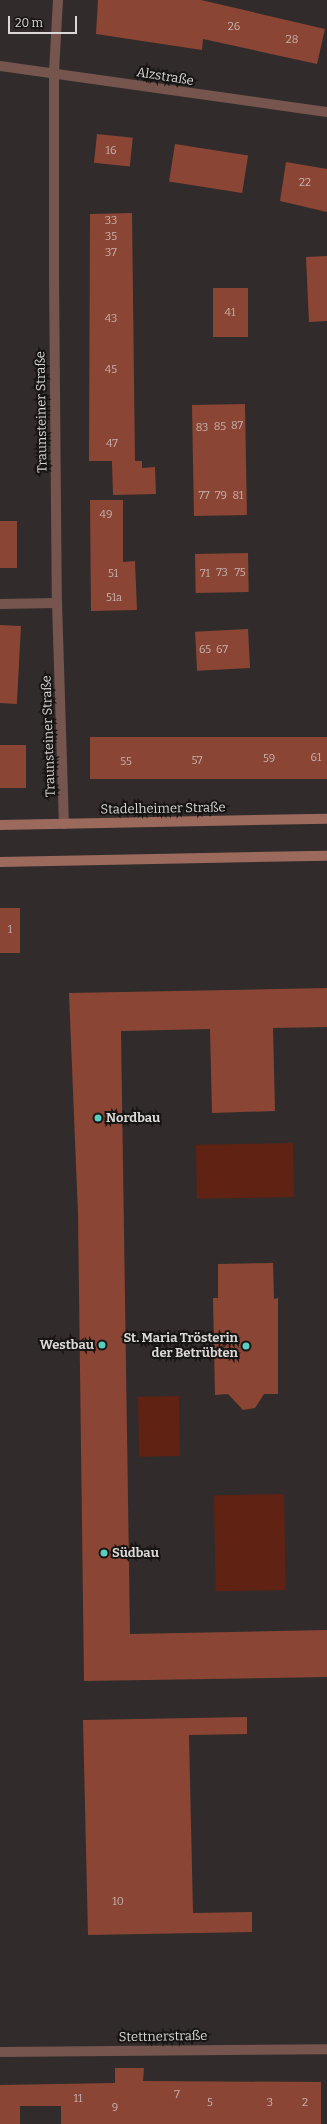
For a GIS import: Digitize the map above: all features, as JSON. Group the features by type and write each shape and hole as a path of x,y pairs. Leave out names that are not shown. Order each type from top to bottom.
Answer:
{"main road":[{"name":"Stadelheimer Straße","path":"0,825 327,819"},
{"path":"0,862 327,856"}],"street":[{"name":"Traunsteiner Straße","path":"58,0 54,72 57,603 64,824"},
{"name":"Alzstraße","path":"0,66 54,72 327,112"},
{"path":"0,604 57,603"},
{"name":"Stettnerstraße","path":"0,2052 327,2049"}],"shaded area":[{"path":"293,1143 294,1197 197,1199 196,1145"},
{"path":"179,1396 180,1456 139,1457 138,1397"},
{"path":"284,1494 286,1590 216,1591 214,1495"}],"building":[{"path":"98,0 201,0 325,29 317,64 203,39 202,50 96,34"},
{"path":"97,134 133,138 130,167 94,163"},
{"path":"175,144 248,156 242,193 169,182"},
{"path":"286,162 327,169 327,212 280,201"},
{"path":"132,213 135,461 142,461 142,468 155,467 156,494 113,495 112,461 89,461 90,214"},
{"path":"327,256 327,321 309,322 306,257"},
{"path":"213,288 248,288 248,337 213,337"},
{"path":"245,404 247,515 194,516 192,405"},
{"path":"90,500 123,500 123,562 135,561 137,610 91,611"},
{"path":"0,521 17,521 17,568 0,568"},
{"path":"248,553 249,592 196,593 195,554"},
{"path":"0,625 21,626 17,704 0,703"},
{"path":"248,629 250,668 197,671 195,632"},
{"path":"90,737 327,737 327,779 90,779"},
{"path":"0,745 26,745 26,788 0,788"},
{"path":"0,908 20,908 20,953 0,953"},
{"path":"327,988 327,1027 273,1028 275,1111 212,1113 210,1029 121,1031 130,1634 327,1630 327,1677 84,1681 78,1214 69,993"},
{"name":"St. Maria Trösterin der Betrübten","path":"273,1263 274,1299 278,1298 278,1394 264,1394 255,1408 243,1410 228,1394 215,1395 213,1298 218,1298 218,1264"},
{"path":"247,1717 247,1734 189,1735 193,1913 252,1912 252,1932 88,1935 83,1720"},
{"path":"115,2068 144,2068 143,2081 321,2082 321,2124 61,2124 61,2106 20,2106 20,2124 0,2124 0,2085 115,2083"}],"place":[{"name":"Nordbau","path":"98,1118"},
{"name":"Westbau","path":"102,1345"},
{"name":"St. Maria Trösterin der Betrübten","path":"246,1346"},
{"name":"Südbau","path":"104,1553"}]}
